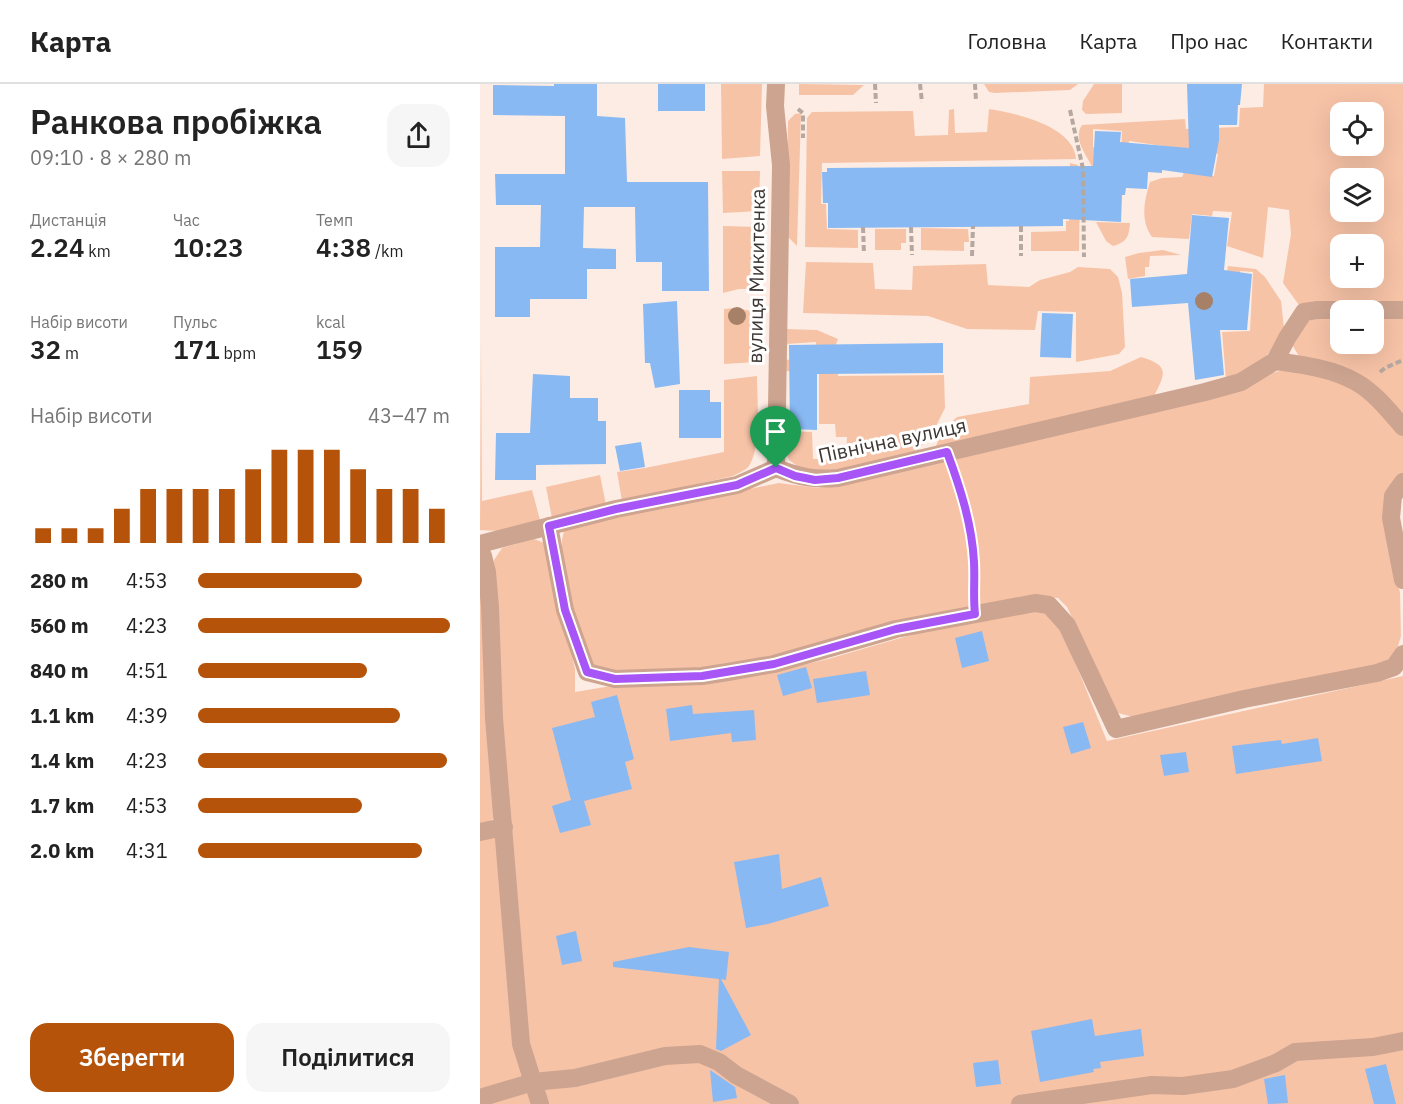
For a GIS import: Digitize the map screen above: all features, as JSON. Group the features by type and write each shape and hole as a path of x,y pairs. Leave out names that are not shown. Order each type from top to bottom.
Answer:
{"street":[{"name":"вулиця Микитенка","path":"776,84 775,106 781,165 776,468"},
{"path":"1403,310 1304,312 1275,361 1330,371 1357,382 1378,399 1403,426"},
{"name":"Північна вулиця","path":"776,468 795,476 815,480 838,478 1205,392 1241,382 1275,361"},
{"path":"480,544 616,509 737,485 776,468"},
{"path":"1403,482 1393,496 1391,518 1403,580"},
{"path":"549,526 565,610 587,672 615,679 702,676 740,670 774,664 896,629 1035,603 1049,604 1067,625 1116,729 1244,699 1377,673 1394,666 1403,654"},
{"path":"480,552 487,572 490,607 494,718 521,1044 540,1104"},
{"path":"480,832 504,827"},
{"path":"1020,1104 1152,1085 1183,1086 1233,1079 1276,1063 1295,1052 1373,1047 1403,1041"},
{"path":"480,1098 533,1082 575,1078 665,1056 700,1054 719,1062 736,1075 790,1104"}],"path":[{"path":"875,84 876,104"},
{"path":"920,84 922,102"},
{"path":"975,84 976,101"},
{"path":"1070,110 1083,169 1084,257"},
{"path":"972,226 972,256"},
{"path":"1021,226 1021,256"},
{"path":"863,227 864,254"},
{"path":"911,227 912,255"},
{"path":"947,452 963,495 968,523 974,562 975,614"}],"shaded area":[{"path":"721,84 762,84 760,156 722,159"},
{"path":"799,84 864,85 853,95 799,95"},
{"path":"984,84 1078,84 1070,90 995,93 989,92"},
{"path":"1094,84 1122,84 1122,113 1086,114 1082,110 1083,101"},
{"path":"1264,84 1403,84 1403,306 1384,306 1384,300 1330,300 1330,305 1299,305 1283,283 1291,234 1289,210 1268,207 1263,258 1227,246 1232,212 1213,211 1212,216 1192,214 1189,239 1152,237 1148,231 1144,210 1150,182 1162,178 1182,177 1184,172 1214,176 1218,154 1129,141 1128,152 1121,152 1122,131 1093,129 1093,147 1098,149 1093,218 1092,169 1079,140 1082,125 1185,119 1186,129 1239,127 1240,108 1263,107"},
{"path":"954,109 955,133 987,132 989,109 1000,111 1042,123 1054,130 1073,148 1076,159 822,163 821,204 826,204 827,229 858,230 858,248 805,247 807,118 812,112 913,111 915,136 948,135 949,110"},
{"path":"801,113 797,246 787,236 788,121 795,114"},
{"path":"1070,163 1078,165 1079,251 1031,251 1031,232 1066,231 1066,221 1069,221"},
{"path":"722,171 760,171 759,211 723,213"},
{"path":"1096,222 1130,223 1128,235 1121,243 1113,246 1106,241"},
{"path":"723,226 759,227 758,289 739,289 723,293"},
{"path":"921,228 968,229 969,242 964,242 964,251 921,250"},
{"path":"875,229 906,229 906,243 901,243 901,250 875,250"},
{"path":"1163,250 1181,255 1150,256 1149,267 1145,267 1145,276 1128,279 1125,257"},
{"path":"806,262 873,263 875,289 912,290 913,266 986,264 988,285 1029,287 1040,280 1070,272 1078,267 1110,269 1118,277 1122,293 1125,347 1119,354 1076,362 1076,312 1038,311 1035,330 967,329 928,316 803,313"},
{"path":"1228,266 1256,269 1265,277 1281,301 1284,328 1276,345 1255,368 1226,380 1222,332 1250,331 1253,272 1240,271 1240,274 1227,272"},
{"path":"734,308 758,312 757,362 724,364 724,309"},
{"path":"1384,315 1403,315 1403,416 1299,356 1291,343 1304,321 1330,317 1330,354 1384,354"},
{"path":"786,329 817,330 838,339 836,344 838,376 944,375 945,408 933,432 917,452 849,468 812,473 789,460 784,448 784,431 812,432 813,459 846,459 847,437 836,437 835,424 819,424 819,372 785,371 785,360 817,357 816,342 786,344"},
{"path":"481,337 482,501 532,490 540,520 498,531 480,530"},
{"path":"1141,357 1157,364 1163,372 1153,398 935,448 943,430 957,417 1029,404 1030,377 1110,371"},
{"path":"1291,368 1355,387 1403,434 1403,473 1396,484 1387,526 1400,593 1401,636 1396,653 1382,666 1141,719 1118,713 1067,607 1058,598 1047,597 734,664 624,675 591,664 578,639 562,555 564,531 597,520 779,483 818,488 858,482"},
{"path":"757,376 756,447 747,468 733,476 622,501 617,472 724,452 724,380"},
{"path":"600,475 606,505 552,518 546,487"},
{"path":"534,539 547,544 575,669 575,692 617,685 755,676 828,659 942,626 1044,610 1058,620 1107,741 1403,676 1403,1104 480,1104 480,839 510,830 500,724 494,560 502,548"},
{"path":"480,572 497,815 487,825 480,828"}],"building":[{"path":"554,84 597,84 597,116 625,118 627,182 708,182 709,291 662,291 662,262 636,262 635,207 584,207 583,248 616,249 616,269 587,269 587,299 530,299 530,317 495,317 495,247 540,247 541,205 496,205 495,174 565,174 565,116 493,115 493,85 554,86"},
{"path":"658,84 705,84 705,111 658,111"},
{"path":"1187,84 1242,84 1237,125 1219,125 1219,140 1212,177 1162,170 1162,173 1148,172 1147,189 1126,188 1125,195 1122,195 1121,222 1063,219 1063,226 828,228 828,203 823,203 822,172 827,172 827,168 1093,166 1095,131 1121,132 1120,142 1189,148"},
{"path":"1192,215 1229,218 1224,270 1252,274 1247,330 1220,330 1224,375 1195,380 1188,303 1132,307 1130,279 1187,274"},
{"path":"677,301 680,384 655,388 650,363 645,363 643,304"},
{"path":"1042,313 1073,314 1071,358 1040,357"},
{"path":"943,343 943,373 817,374 817,430 790,429 789,345"},
{"path":"533,374 570,376 570,398 598,398 598,421 606,421 606,464 536,465 536,480 495,480 496,433 530,433"},
{"path":"679,390 710,390 710,402 721,402 721,438 679,438"},
{"path":"641,442 645,467 620,471 615,446"},
{"path":"982,631 989,661 962,668 955,638"},
{"path":"806,667 812,688 783,696 777,675"},
{"path":"866,671 870,695 817,703 813,679"},
{"path":"617,695 634,759 625,762 632,789 584,801 591,825 560,833 552,806 571,800 552,728 595,717 591,702"},
{"path":"692,705 693,714 754,710 756,740 732,742 731,733 670,741 666,709"},
{"path":"1083,722 1091,748 1071,754 1063,727"},
{"path":"1318,738 1322,761 1236,774 1232,746 1281,740 1282,744"},
{"path":"1186,752 1189,772 1164,776 1160,755"},
{"path":"779,854 782,889 821,877 829,906 746,928 734,862"},
{"path":"576,931 582,961 562,965 556,936"},
{"path":"689,947 729,952 726,980 721,979 751,1035 721,1051 716,1049 719,979 613,967 613,962"},
{"path":"1092,1019 1095,1036 1141,1029 1144,1056 1100,1062 1101,1068 1093,1069 1094,1072 1040,1082 1031,1031"},
{"path":"998,1060 1001,1084 976,1087 973,1063"},
{"path":"1386,1064 1396,1104 1374,1104 1365,1069"},
{"path":"710,1070 735,1087 737,1098 713,1102"},
{"path":"1285,1075 1288,1103 1268,1104 1264,1079"}],"route":[{"path":"947,452 963,495 968,523 974,562 975,614 896,629 774,664 702,676 615,679 587,672 565,610 549,526 616,509 737,485 776,468 795,476 815,480 838,478 947,452"}]}
